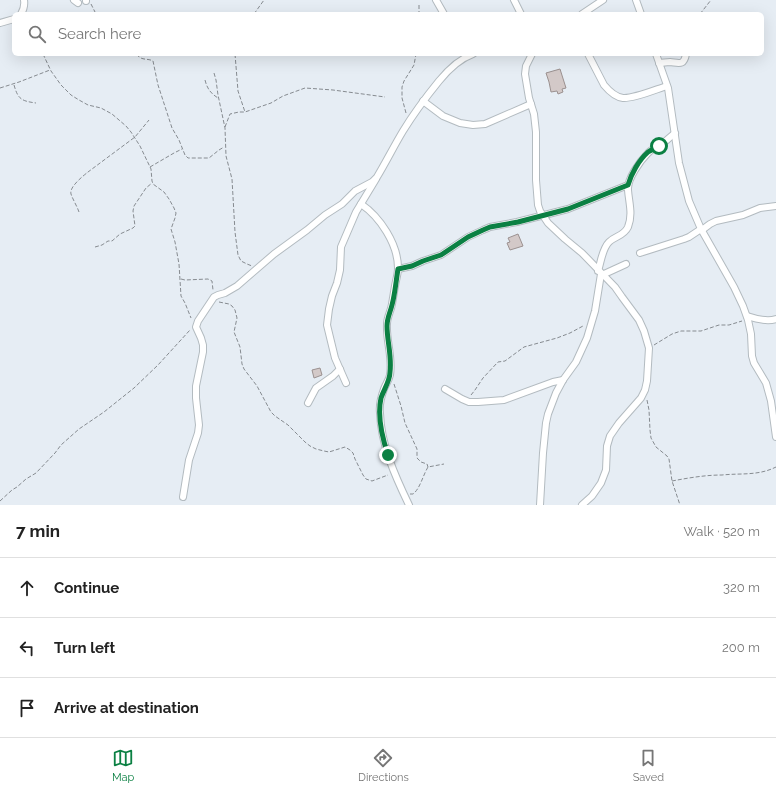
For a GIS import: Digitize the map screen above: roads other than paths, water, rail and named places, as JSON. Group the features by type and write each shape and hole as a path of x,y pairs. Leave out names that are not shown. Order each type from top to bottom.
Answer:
{"street":[{"path":"22,12 25,5 24,0"},
{"path":"436,0 443,12"},
{"path":"514,0 520,12"},
{"path":"585,12 603,0"},
{"path":"636,0 640,12"},
{"path":"0,23 12,20"},
{"path":"346,383 335,358 327,325 332,296 340,270 341,247 361,204 374,184 408,123 423,101 443,77 454,66 468,56"},
{"path":"531,56 526,66 525,74 526,84 534,114 536,132 536,180 537,199 540,212 548,223 582,254 622,297 639,320 649,348 645,390 641,398 619,423 610,436 607,446 606,470 602,483 592,496 582,505"},
{"path":"589,56 604,85 616,96 625,98 644,94 667,86"},
{"path":"657,56 667,86 683,182 701,229 743,306 752,334 752,356 754,363 766,383 771,401 776,437"},
{"path":"659,64 669,62 681,63 684,61 686,56"},
{"path":"423,101 443,116 460,123 473,125 485,124 531,104"},
{"path":"540,505 546,423 550,407 563,380 576,362 592,322 604,252 608,243 624,233 630,221 631,211 628,196 629,181 646,154 675,133"},
{"path":"183,497 189,460 198,433 199,425 196,386 203,345 202,338 196,328 196,325 216,296 237,286 270,257 377,177"},
{"path":"398,269 412,266 441,255 468,237 490,227 568,209 628,185"},
{"path":"361,204 372,213 387,233 395,252 398,269 387,324 390,352 390,377 381,399 380,412 384,444 394,473 409,505"},
{"path":"640,253 689,237 716,221 743,215 760,208 776,206"},
{"path":"601,273 626,264"},
{"path":"747,318 776,319"},
{"path":"308,403 316,388 340,369"},
{"path":"445,389 469,402 478,402 504,400 553,382 563,380"}]}
